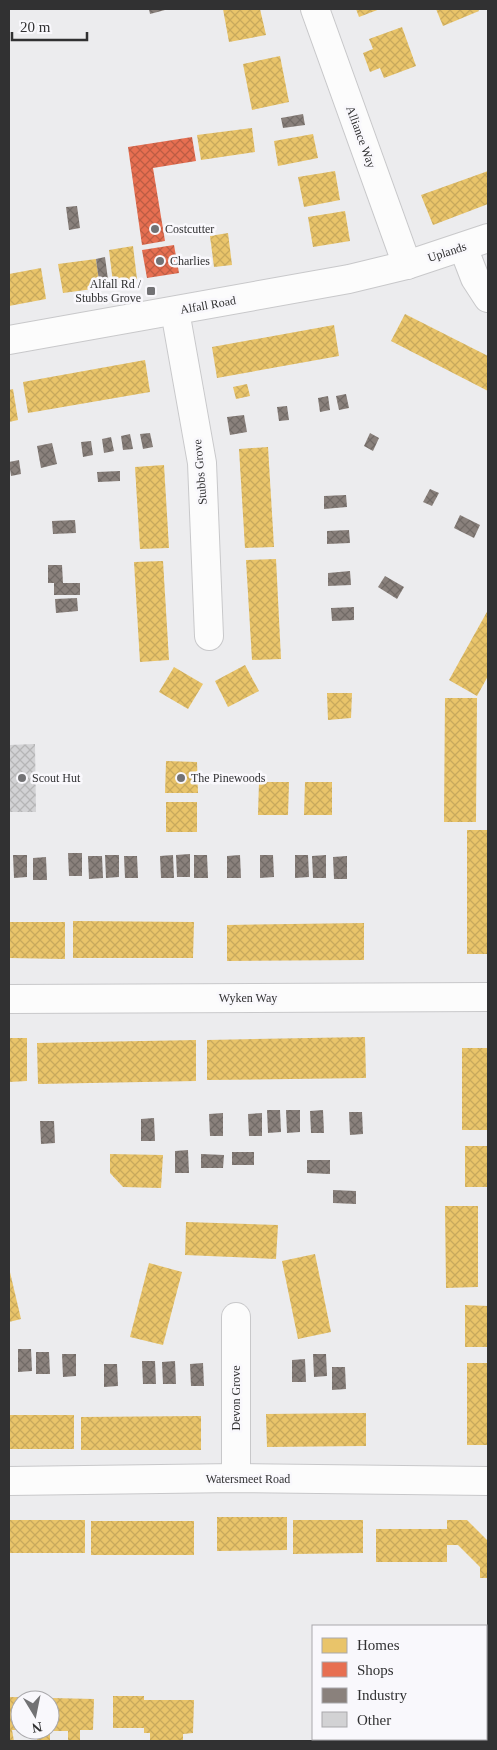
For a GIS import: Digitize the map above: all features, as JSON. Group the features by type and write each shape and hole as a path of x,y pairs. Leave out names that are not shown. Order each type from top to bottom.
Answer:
{"street":[{"name":"Alliance Way","path":"315,9 407,265"},
{"name":"Uplands","path":"407,265 488,238"},
{"path":"463,247 476,278 488,298"},
{"name":"Alfall Road","path":"9,340 335,282 407,265"},
{"name":"Stubbs Grove","path":"176,311 202,463 210,636"},
{"name":"Wyken Way","path":"9,999 488,997"},
{"name":"Devon Grove","path":"236,1317 236,1478"},
{"name":"Watersmeet Road","path":"9,1481 236,1478 488,1481"}],"building: Homes":[{"path":"223,9 260,9 266,35 229,42"},
{"path":"356,9 380,9 359,17"},
{"path":"436,9 478,9 479,11 443,26"},
{"path":"402,27 416,66 384,78 380,68 370,72 363,53 373,49 369,39"},
{"path":"280,56 289,102 252,110 243,64"},
{"path":"252,128 255,152 201,160 197,135"},
{"path":"313,134 318,158 278,166 274,141"},
{"path":"335,171 340,200 304,207 298,177"},
{"path":"488,171 488,204 433,225 421,195"},
{"path":"345,211 350,241 313,247 308,217"},
{"path":"228,233 232,265 214,267 210,236"},
{"path":"133,246 137,279 113,283 109,250"},
{"path":"96,259 100,288 63,293 58,264"},
{"path":"41,268 46,299 9,306 9,274"},
{"path":"405,314 488,356 488,391 391,341"},
{"path":"334,325 339,356 217,378 212,347"},
{"path":"145,360 150,392 28,413 23,382"},
{"path":"247,384 250,396 236,399 233,387"},
{"path":"13,389 18,420 9,422 9,390"},
{"path":"268,447 274,547 245,548 239,449"},
{"path":"164,465 169,548 140,549 135,467"},
{"path":"276,559 281,659 252,660 246,560"},
{"path":"163,561 169,660 140,662 134,562"},
{"path":"488,610 488,676 477,696 449,680"},
{"path":"245,665 259,691 228,707 215,681"},
{"path":"174,667 203,684 188,709 159,692"},
{"path":"327,693 352,693 351,718 328,720"},
{"path":"445,698 477,698 476,822 444,822"},
{"name":"The Pinewoods","path":"166,761 197,762 198,793 165,793"},
{"name":"The Pinewoods","path":"259,782 289,782 288,815 258,815"},
{"path":"305,782 332,782 332,815 304,815"},
{"name":"The Pinewoods","path":"166,802 197,802 197,832 166,832"},
{"path":"467,830 488,830 488,954 467,954"},
{"path":"73,921 194,922 193,958 73,958"},
{"path":"9,922 65,922 65,959 9,958"},
{"path":"364,923 364,960 227,961 227,925"},
{"path":"365,1037 366,1078 207,1080 207,1040"},
{"path":"9,1038 27,1038 27,1081 9,1082"},
{"path":"196,1040 196,1081 38,1084 37,1043"},
{"path":"462,1048 488,1048 488,1130 462,1130"},
{"path":"465,1146 488,1146 488,1187 465,1187"},
{"path":"110,1154 163,1155 161,1188 123,1187 110,1173"},
{"path":"445,1206 478,1206 478,1287 446,1288"},
{"path":"186,1222 278,1225 276,1259 185,1255"},
{"path":"315,1254 331,1332 298,1339 282,1261"},
{"path":"149,1263 182,1272 163,1345 130,1337"},
{"path":"9,1268 21,1319 9,1322"},
{"path":"465,1305 488,1306 488,1347 465,1347"},
{"path":"467,1363 488,1363 488,1445 467,1445"},
{"path":"366,1413 366,1446 267,1447 266,1414"},
{"path":"9,1415 74,1415 74,1449 9,1449"},
{"path":"201,1416 201,1450 81,1450 81,1417"},
{"path":"217,1517 287,1517 287,1550 217,1551"},
{"path":"9,1520 85,1520 85,1553 9,1553"},
{"path":"293,1520 363,1520 363,1553 293,1554"},
{"path":"447,1520 467,1520 488,1541 488,1578 480,1578 480,1567 458,1545 447,1545 447,1562 376,1562 376,1529 447,1529"},
{"path":"91,1521 194,1521 194,1555 91,1555"},
{"path":"487,1659 488,1659 487,1692"},
{"path":"113,1696 144,1696 144,1700 194,1700 193,1733 183,1734 183,1741 150,1741 150,1733 144,1733 144,1728 113,1728"},
{"path":"9,1697 10,1740 14,1741 9,1741"},
{"path":"60,1698 94,1699 93,1730 80,1730 80,1741 68,1741 68,1731 60,1731"}],"building: Shops":[{"path":"192,137 196,161 153,168 165,241 142,245 128,147"},
{"name":"Charlies","path":"174,245 179,273 147,278 142,250"}],"building: Industry":[{"path":"149,9 165,9 165,10 150,14"},
{"path":"303,114 305,125 283,128 281,118"},
{"path":"77,206 80,228 69,230 66,207"},
{"path":"105,257 109,287 100,288 96,259"},
{"path":"346,394 349,408 339,410 336,396"},
{"path":"328,396 330,410 320,412 318,398"},
{"path":"287,406 289,420 279,421 277,407"},
{"path":"244,415 247,432 230,435 227,417"},
{"path":"150,433 153,447 143,449 140,434"},
{"path":"370,433 379,438 373,451 364,446"},
{"path":"130,434 133,449 123,450 121,436"},
{"path":"111,437 114,451 104,453 102,439"},
{"path":"91,441 93,455 83,457 81,442"},
{"path":"52,443 57,464 41,468 37,446"},
{"path":"19,460 21,474 11,476 9,462"},
{"path":"120,471 120,481 98,482 97,472"},
{"path":"430,489 439,493 432,506 423,502"},
{"path":"346,495 347,507 324,509 324,496"},
{"path":"460,515 480,525 474,538 454,528"},
{"path":"75,520 76,533 53,534 52,521"},
{"path":"349,530 350,543 327,544 327,531"},
{"path":"48,565 62,565 63,583 80,583 80,595 54,595 54,583 48,583"},
{"path":"350,571 351,585 328,586 328,573"},
{"path":"385,576 404,587 397,599 378,587"},
{"path":"77,598 78,611 56,613 55,599"},
{"path":"354,607 354,620 332,621 331,608"},
{"path":"68,853 82,853 82,876 69,876"},
{"path":"190,854 190,877 177,877 176,855"},
{"path":"13,855 27,855 27,877 14,878"},
{"path":"105,855 119,855 119,877 106,878"},
{"path":"173,855 174,878 161,878 160,856"},
{"path":"194,855 207,855 208,878 194,878"},
{"path":"240,855 241,878 227,878 227,856"},
{"path":"260,855 273,855 274,877 260,878"},
{"path":"295,855 308,855 309,877 295,878"},
{"path":"326,855 326,878 313,878 312,856"},
{"path":"88,856 102,856 103,878 89,879"},
{"path":"124,856 137,856 138,878 125,878"},
{"path":"347,856 347,879 334,879 333,857"},
{"path":"46,857 47,880 33,880 33,858"},
{"path":"267,1110 280,1110 281,1132 268,1133"},
{"path":"286,1110 300,1110 300,1132 287,1133"},
{"path":"323,1110 324,1133 311,1133 310,1111"},
{"path":"349,1112 362,1112 363,1134 350,1135"},
{"path":"223,1113 223,1136 210,1136 209,1114"},
{"path":"262,1113 262,1136 249,1136 248,1114"},
{"path":"154,1118 155,1141 141,1141 141,1119"},
{"path":"40,1121 54,1121 55,1143 41,1144"},
{"path":"188,1150 189,1173 175,1173 175,1151"},
{"path":"232,1152 254,1152 254,1165 232,1165"},
{"path":"201,1154 224,1155 223,1168 201,1168"},
{"path":"307,1160 330,1160 330,1174 307,1173"},
{"path":"333,1190 356,1191 356,1204 333,1203"},
{"path":"18,1349 31,1349 32,1371 18,1372"},
{"path":"36,1352 49,1352 50,1374 36,1374"},
{"path":"62,1354 76,1354 76,1376 63,1377"},
{"path":"313,1354 326,1354 327,1376 314,1377"},
{"path":"305,1359 306,1382 292,1382 292,1360"},
{"path":"142,1361 155,1361 156,1384 143,1384"},
{"path":"175,1361 176,1384 163,1384 162,1362"},
{"path":"203,1363 204,1386 191,1386 190,1364"},
{"path":"104,1364 117,1364 118,1386 104,1387"},
{"path":"332,1367 345,1367 346,1389 332,1390"}],"building: Other":[{"name":"Scout Hut","path":"35,744 36,812 9,812 9,745"}],"place":[{"name":"Costcutter","path":"155,229"},
{"name":"Charlies","path":"160,261"},
{"name":"Alfall Rd / Stubbs Grove","path":"151,291"},
{"name":"Scout Hut","path":"22,778"},
{"name":"The Pinewoods","path":"181,778"}]}
